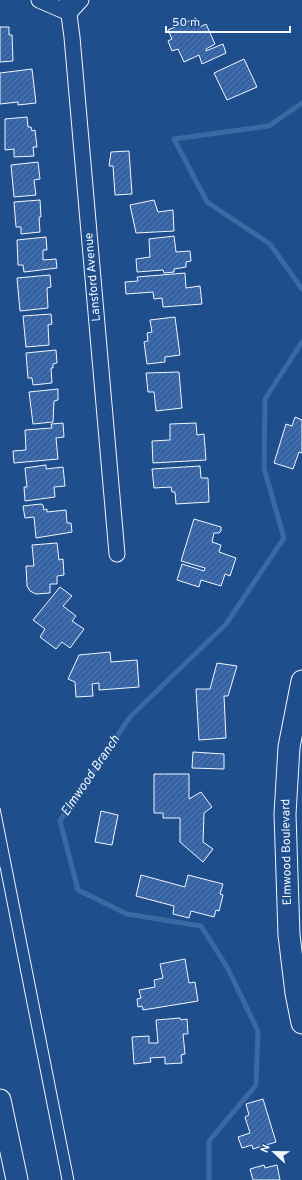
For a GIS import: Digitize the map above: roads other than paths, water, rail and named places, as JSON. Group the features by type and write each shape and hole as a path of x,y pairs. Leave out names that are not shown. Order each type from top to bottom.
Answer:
{"street":[{"path":"39,0 68,7 81,0"},
{"name":"Lansford Avenue","path":"68,7 117,554"},
{"name":"Elmwood Boulevard","path":"302,681 289,748 285,814 289,936 296,993 302,1022"},
{"path":"0,1100 17,1180"}],"waterway":[{"name":"Elmwood Branch","path":"302,103 269,126 174,139 207,202 270,244 302,289"},
{"name":"Elmwood Branch","path":"209,1180 209,1141 256,1085 258,1031 227,967 201,926 127,914 78,890 60,821 130,717 226,624 284,538 264,468 265,399 302,342"}],"tram line":[{"path":"0,808 74,1180"},
{"path":"0,867 62,1180"}]}
